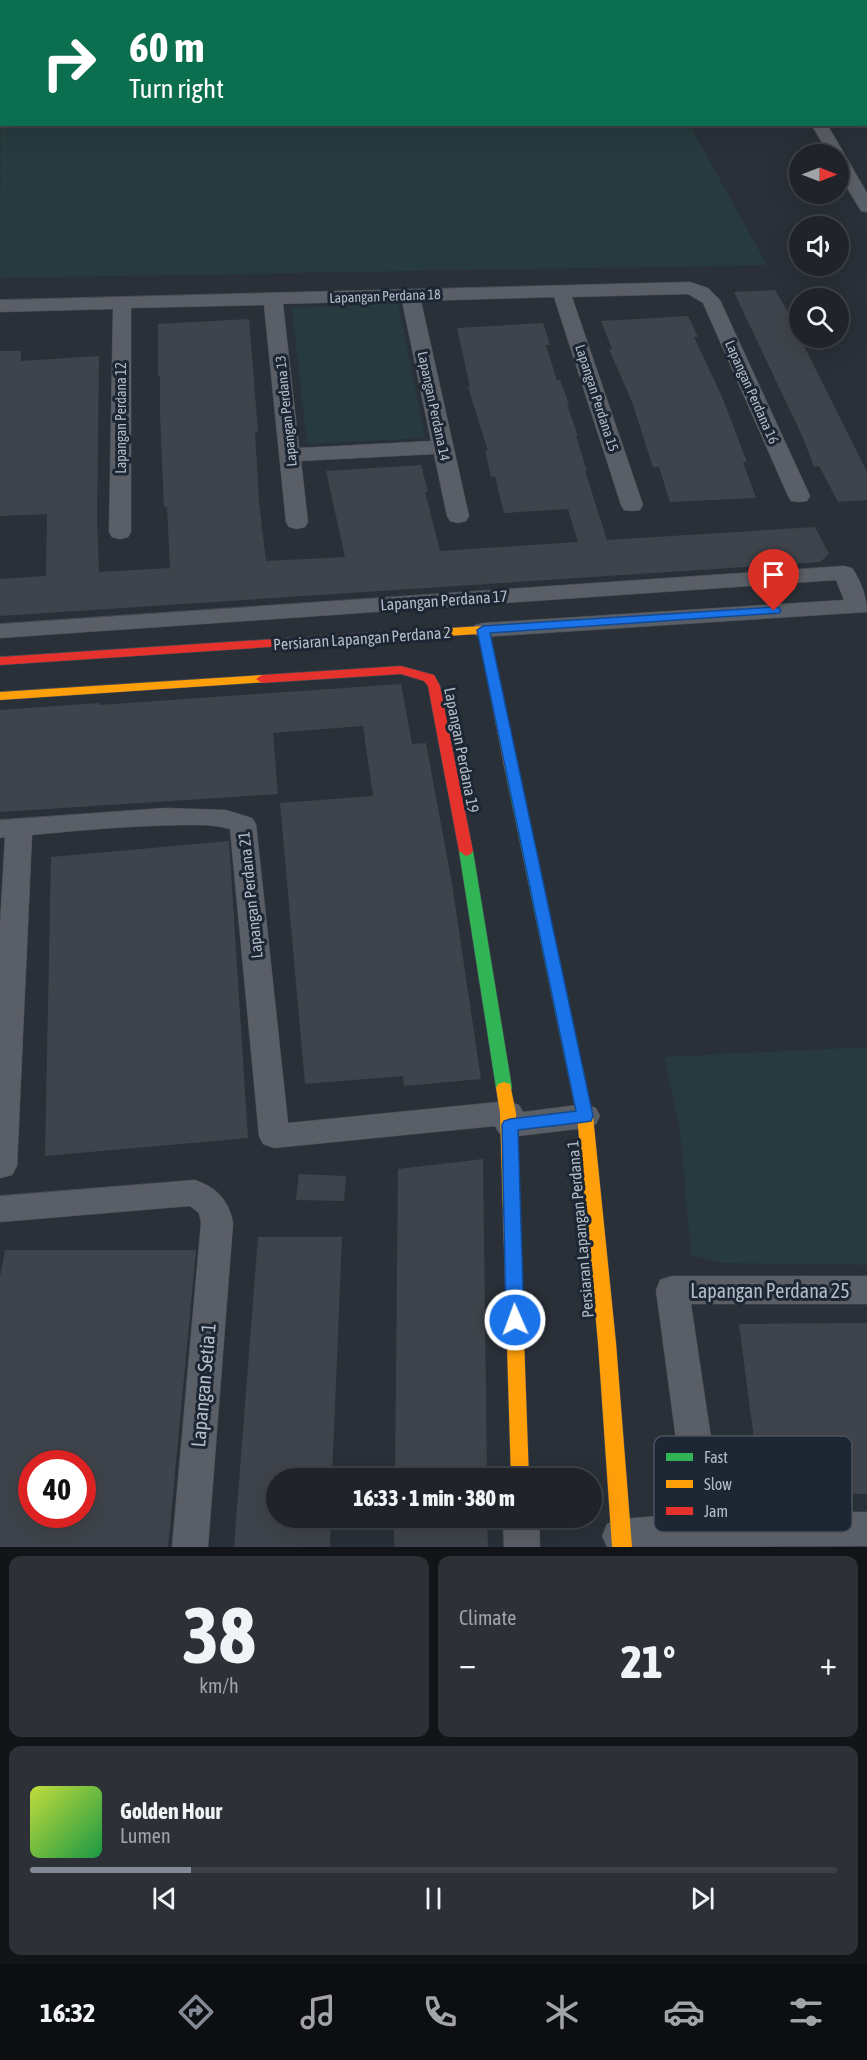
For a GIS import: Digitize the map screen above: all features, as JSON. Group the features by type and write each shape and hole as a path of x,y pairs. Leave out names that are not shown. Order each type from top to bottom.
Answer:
{"street":[{"path":"820,126 831,144"},
{"path":"849,175 867,207"},
{"name":"Lapangan Perdana 18","path":"0,306 679,287 701,292"},
{"name":"Lapangan Perdana 15","path":"561,291 632,506"},
{"name":"Lapangan Perdana 16","path":"701,292 711,300 799,496"},
{"name":"Lapangan Perdana 14","path":"410,295 458,516"},
{"name":"Lapangan Perdana 13","path":"273,299 297,522"},
{"name":"Lapangan Perdana 12","path":"120,532 122,303"},
{"name":"Lapangan Perdana 18","path":"0,324 28,323 39,320 69,304"},
{"path":"290,455 443,447"},
{"name":"Lapangan Perdana 17","path":"4,631 844,573 862,605"},
{"name":"Persiaran Lapangan Perdana 2","path":"0,661 862,605"},
{"name":"Persiaran Lapangan Perdana 1","path":"483,630 585,1116 607,1343 621,1541"},
{"name":"Lapangan Perdana 19","path":"0,696 401,670 429,678 434,687 472,884 509,1119"},
{"name":"Lapangan Perdana 21","path":"9,828 150,818 225,818 243,824 274,1136 509,1119"},
{"path":"2,1166 9,828"},
{"path":"520,1468 509,1119 585,1116"},
{"name":"Lapangan Setia 1","path":"0,1209 195,1193 209,1201 215,1210 217,1223 190,1547"},
{"name":"Lapangan Perdana 25","path":"693,1436 672,1290 867,1290"},
{"path":"521,1528 522,1547"},
{"path":"852,1530 867,1529"},
{"path":"621,1541 814,1532"}],"green space":[{"path":"1,126 691,126 767,265 0,278"},
{"path":"398,303 425,438 307,444 292,308"},
{"path":"867,1047 867,1265 722,1263 691,1255 680,1130 664,1057"}],"building":[{"path":"775,290 789,314 789,348 805,348 867,472 867,500 838,502 819,466 814,467 804,440 734,292"},
{"path":"688,316 698,337 694,337 722,397 747,462 743,462 756,498 670,502 659,467 653,467 632,402 609,349 612,349 601,321"},
{"path":"249,319 258,432 255,432 259,502 266,561 345,557 326,471 421,465 428,492 425,492 440,551 578,542 568,509 504,513 495,476 491,477 485,451 488,451 468,387 470,387 457,328 543,323 550,345 546,345 557,381 560,380 569,404 567,405 578,436 576,436 587,471 585,471 607,540 815,527 829,554 820,562 0,616 0,579 46,576 47,514 0,516 0,351 21,351 21,361 99,356 97,520 99,572 170,568 167,507 164,507 158,324"},
{"path":"401,684 412,744 426,743 452,884 481,1079 404,1086 403,1076 305,1084 280,803 373,796 363,726 273,733 278,794 0,812 0,710"},
{"path":"229,841 248,1138 45,1156 51,857"},
{"path":"483,1159 487,1468 395,1468 398,1169"},
{"path":"299,1174 346,1176 344,1201 296,1200"},
{"path":"258,1237 342,1237 332,1468 266,1468 266,1528 331,1528 330,1547 234,1547"},
{"path":"5,1250 196,1250 168,1547 0,1547 0,1277"},
{"path":"867,1323 867,1494 852,1494 852,1436 754,1436 739,1324"},
{"path":"394,1528 487,1528 488,1547 394,1547"}],"traffic: fast":[{"path":"512,770 578,1084"},
{"path":"466,851 504,1088"}],"traffic: slow":[{"path":"400,635 483,630 512,770"},
{"path":"0,696 262,679"},
{"path":"578,1084 585,1116 607,1343 622,1547"},
{"path":"504,1088 508,1113 520,1468"}],"traffic: jam":[{"path":"0,661 400,635"},
{"path":"262,679 401,670 429,678 434,686 466,851"}],"route":[{"path":"515,1320 510,1125 585,1116 483,630 774,611"}]}
